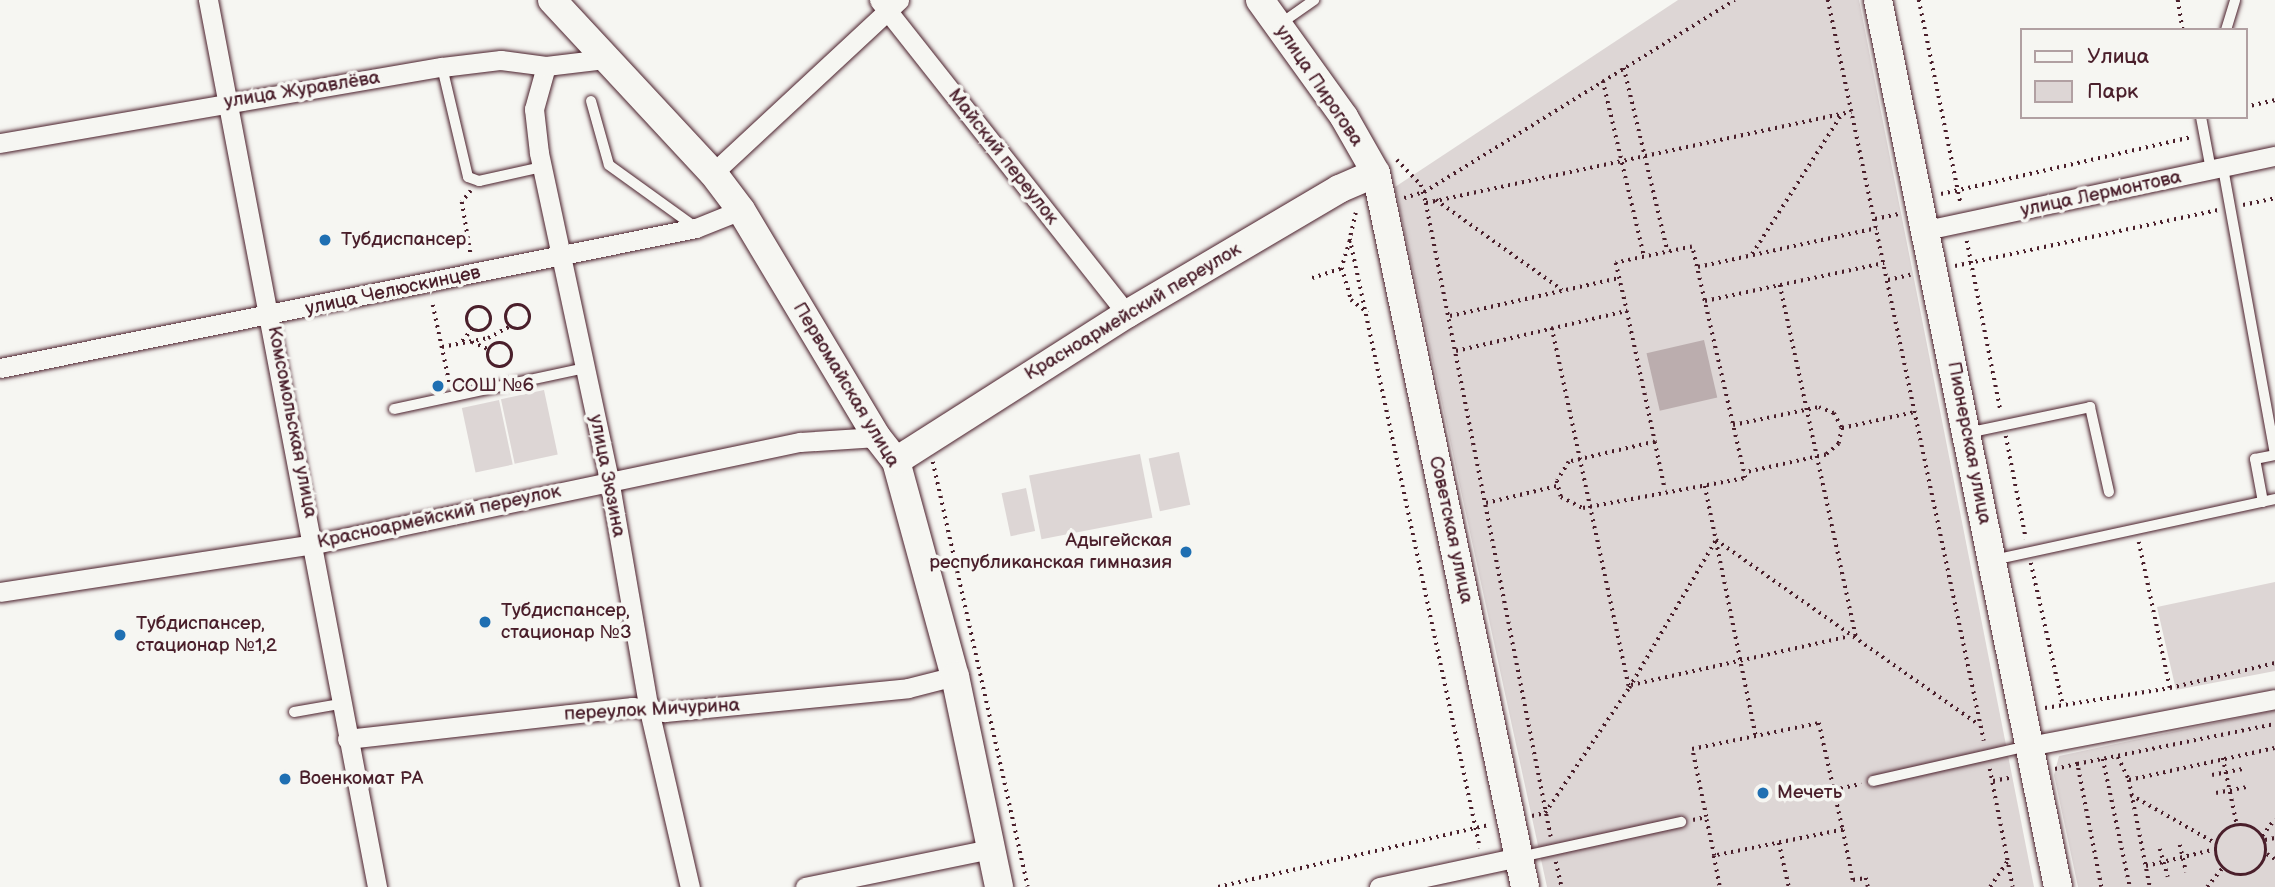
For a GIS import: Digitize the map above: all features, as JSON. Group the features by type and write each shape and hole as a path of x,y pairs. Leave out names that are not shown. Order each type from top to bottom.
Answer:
{"street":[{"name":"Комсомольская улица","path":"208,0 226,102 272,317 315,544 340,704 377,887"},
{"name":"Первомайская улица","path":"552,0 713,173 741,210 877,437 896,461 955,676 999,887"},
{"name":"улица Пирогова","path":"1260,0 1344,117 1376,173"},
{"name":"Пионерская улица","path":"1878,0 2058,887"},
{"path":"713,173 889,4"},
{"name":"Майский переулок","path":"889,4 1127,314"},
{"name":"улица Журавлёва","path":"0,142 442,67 501,60 546,66 605,59"},
{"name":"улица Зюзина","path":"546,66 534,109 542,167 609,479 649,710 690,887"},
{"name":"улица Лермонтова","path":"1926,230 2275,156"},
{"name":"Красноармейский переулок","path":"896,461 1127,314 1339,189 1376,173"},
{"name":"Советская улица","path":"1376,173 1525,887"},
{"name":"улица Челюскинцев","path":"0,368 272,317 696,228 741,210"},
{"name":"Красноармейский переулок","path":"0,592 315,544 609,479 800,442 877,437"},
{"name":"переулок Мичурина","path":"347,739 632,707 666,712 908,688 955,676"},
{"path":"2029,746 2275,698"},
{"path":"805,887 990,849"},
{"path":"1379,887 1519,857"}],"lane":[{"path":"1277,25 1314,0"},
{"path":"2227,28 2235,0"},
{"path":"442,67 468,177 479,181 542,167"},
{"path":"591,101 608,165 696,228"},
{"path":"2201,119 2204,135 2230,207 2275,454 2255,458 2263,502"},
{"path":"394,410 586,368"},
{"path":"1967,433 2090,407 2109,492"},
{"path":"1992,560 2275,499"},
{"path":"294,712 340,704"},
{"path":"1873,781 2029,746"},
{"path":"1519,857 1555,852 1681,822"}],"path":[{"path":"1402,198 1423,192 1735,0"},
{"path":"1828,0 2013,887"},
{"path":"1919,0 1962,207"},
{"path":"2178,0 2183,28"},
{"path":"1624,68 1668,252"},
{"path":"1603,81 1644,257"},
{"path":"2247,107 2275,100"},
{"path":"1562,887 1545,813 1426,202 1851,112"},
{"path":"1751,255 1842,114"},
{"path":"1941,194 2204,135"},
{"path":"474,275 461,202 479,181"},
{"path":"1954,266 2275,198"},
{"path":"1436,200 1562,290"},
{"path":"1356,213 1342,268 1351,300 1368,313"},
{"path":"1875,219 1898,214"},
{"path":"1697,267 1877,228"},
{"path":"1350,239 1368,313 1480,848"},
{"path":"1967,241 2029,552 2063,705"},
{"path":"1692,247 1745,478 1666,495 1616,263 1644,257 1692,247"},
{"path":"1705,301 1884,263"},
{"path":"1312,278 1342,268"},
{"path":"1888,280 1910,275"},
{"path":"1450,316 1619,278"},
{"path":"1780,285 1857,640"},
{"path":"433,305 453,397"},
{"path":"442,347 527,323 524,307 516,305 507,312 511,326"},
{"path":"462,341 472,329 489,326 485,310 470,311 467,318 472,329"},
{"path":"1456,351 1627,312"},
{"path":"1552,328 1630,687"},
{"path":"470,341 490,350 503,344 510,348 512,359 497,366 489,358 490,350"},
{"path":"1733,425 1808,408 1827,409 1842,428"},
{"path":"1842,428 1915,412"},
{"path":"1744,472 1818,457 1834,450 1842,428"},
{"path":"1655,442 1580,458 1563,467 1557,486 1567,503 1591,507 1665,490"},
{"path":"928,454 936,468 1028,887"},
{"path":"1486,503 1557,486"},
{"path":"1705,486 1756,736"},
{"path":"2137,529 2170,688"},
{"path":"1716,540 1980,725"},
{"path":"1532,816 1545,813 1630,687 1716,540"},
{"path":"1630,687 1850,636"},
{"path":"2040,709 2170,688 2275,663"},
{"path":"1720,887 1692,749 1819,723 1853,880 1866,878 1868,887"},
{"path":"2101,887 2077,764 2275,724"},
{"path":"2129,780 2275,748"},
{"path":"2118,756 2129,780 2150,887"},
{"path":"2223,758 2237,825"},
{"path":"2104,759 2130,887"},
{"path":"2212,775 2242,769"},
{"path":"1834,790 1873,781"},
{"path":"2216,793 2247,787"},
{"path":"2132,795 2216,846 2223,867 2237,875 2252,873 2267,854"},
{"path":"1681,822 1706,817"},
{"path":"2264,838 2275,819"},
{"path":"1218,887 1478,830 1494,823"},
{"path":"2146,866 2216,846 2226,829 2237,825 2251,826 2264,838 2267,854 2275,859"},
{"path":"1714,856 1843,830"},
{"path":"2264,838 2275,838"},
{"path":"1779,843 1789,887"},
{"path":"2180,845 2186,872"},
{"path":"2160,849 2168,877"},
{"path":"1990,887 2008,860"},
{"path":"2207,887 2223,867"}],"green space":[{"path":"1678,0 1859,0 2034,887 1547,887 1395,187"},
{"path":"544,390 558,455 515,464 501,399"},
{"path":"499,400 513,465 476,472 462,408"},
{"path":"1179,452 1190,505 1160,511 1149,458"},
{"path":"1140,454 1152,518 1041,539 1029,476"},
{"path":"1026,488 1035,531 1011,536 1002,493"},
{"path":"2275,582 2275,671 2176,690 2157,607"},
{"path":"2275,710 2275,887 2078,887 2054,775 2059,756"}],"shaded area":[{"path":"1704,340 1717,397 1660,411 1647,353"}],"place":[{"name":"Тубдиспансер","path":"325,240"},
{"name":"СОШ №6","path":"438,386"},
{"name":"Адыгейская республиканская гимназия","path":"1186,552"},
{"name":"Тубдиспансер, стационар №3","path":"485,622"},
{"name":"Тубдиспансер, стационар №1,2","path":"120,635"},
{"name":"Военкомат РА","path":"285,779"},
{"name":"Мечеть","path":"1763,793"}]}
